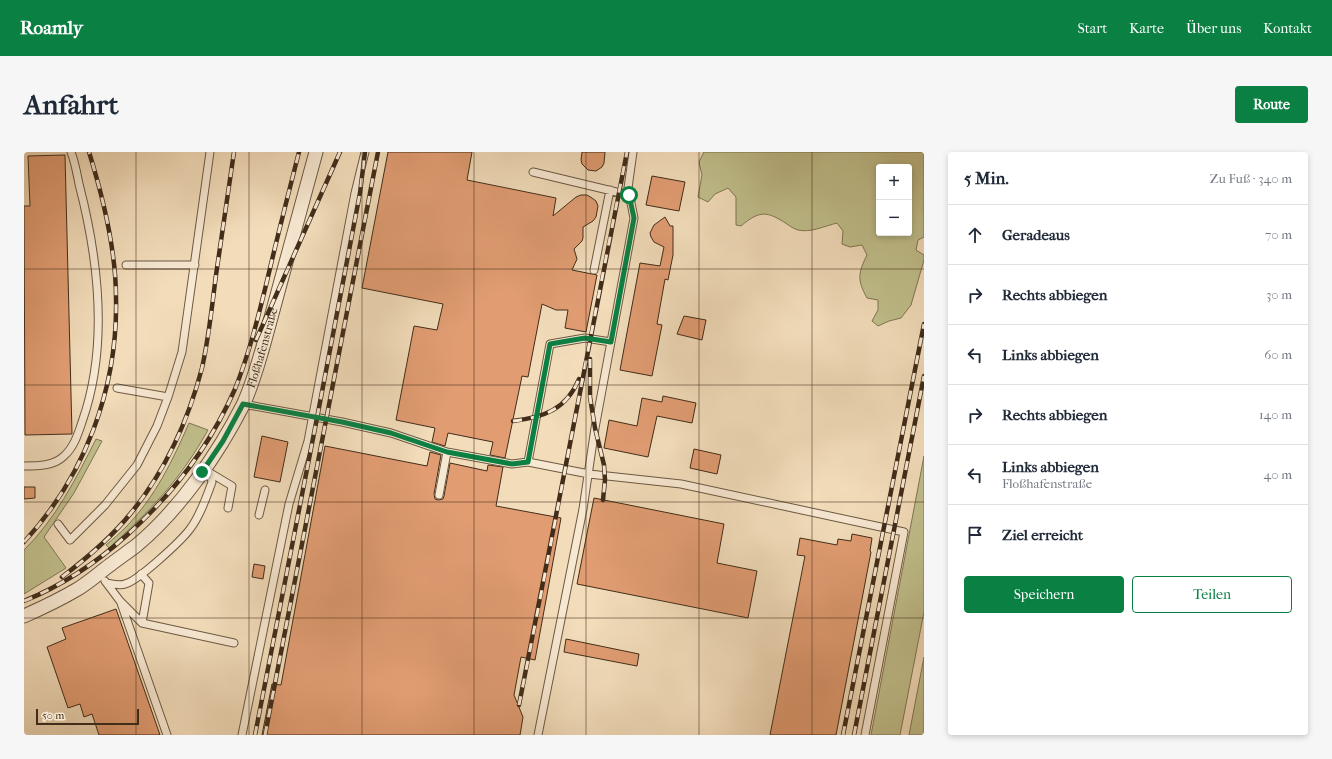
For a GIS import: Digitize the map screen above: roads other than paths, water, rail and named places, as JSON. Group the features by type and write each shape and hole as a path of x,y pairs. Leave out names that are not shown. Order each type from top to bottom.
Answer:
{"street":[{"name":"Floßhafenstraße","path":"24,616 77,589 103,578 165,518 203,471 223,441 243,404 254,377 316,152"}],"lane":[{"path":"24,466 43,466 54,463 63,458 70,450 76,439 88,406 96,360 99,307 95,259 86,210 70,152"},
{"path":"58,524 70,540 105,505 136,465 157,426 182,352 210,152"},
{"path":"242,735 289,504 308,441 355,192 365,152"},
{"path":"538,735 583,509 595,428 634,218 628,188 633,152"},
{"path":"533,172 629,195"},
{"path":"594,270 610,190"},
{"path":"126,266 195,265"},
{"path":"528,462 550,344 585,338 611,342"},
{"path":"117,388 168,397"},
{"path":"243,404 391,433 447,452 512,464 528,462 589,474 681,484 904,532 865,735"},
{"path":"439,495 447,452"},
{"path":"203,471 232,486 228,508"},
{"path":"103,578 124,585 133,581 190,529 199,515 212,482 211,478 203,471"},
{"path":"259,515 265,490"},
{"path":"141,574 149,583 142,623"},
{"path":"103,578 120,601 142,623 234,643"},
{"path":"120,601 167,735"}],"railway":[{"path":"24,542 46,516 64,489 80,460 94,429 104,397 111,365 115,332 116,298 114,262 104,206 89,152"},
{"path":"62,577 115,531 144,497 165,462 183,426 202,368 234,152"},
{"path":"24,601 65,581 115,546 159,504 202,450 235,389 249,349 299,152"},
{"path":"256,340 340,152"},
{"path":"255,735 360,193 365,152"},
{"path":"265,735 378,152"},
{"path":"519,705 627,152"},
{"path":"843,735 924,324"},
{"path":"590,359 590,397 595,428 604,465 605,480 603,500"},
{"path":"854,735 924,376"},
{"path":"513,421 535,417 561,405 574,390 579,379"}]}
